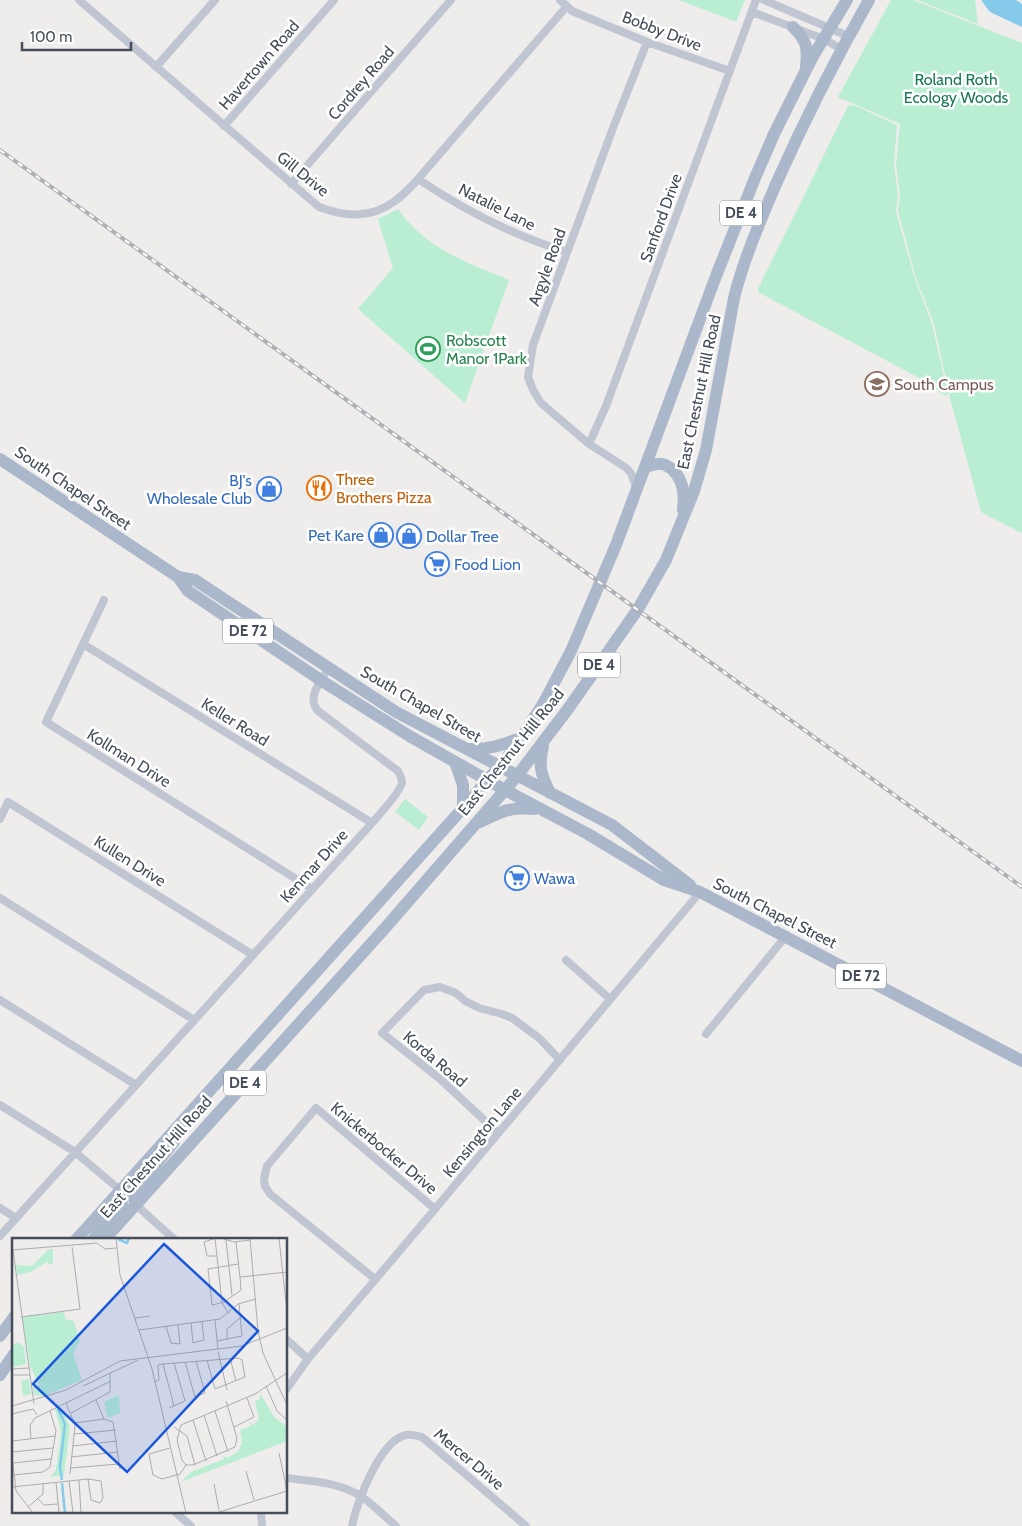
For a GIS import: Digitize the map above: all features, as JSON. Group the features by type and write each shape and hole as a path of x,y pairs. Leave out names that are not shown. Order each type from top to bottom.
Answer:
{"main road":[{"name":"East Chestnut Hill Road","path":"78,1238 463,808 521,738 543,704 601,583 745,203 774,134 806,70 847,0"},
{"name":"East Chestnut Hill Road","path":"106,1238 386,927 517,776 544,742 638,609 666,560 694,491 706,450 734,298 750,244 793,146 841,49 868,0"},
{"path":"792,27 804,39 807,46 806,70"},
{"name":"South Chapel Street","path":"0,459 178,577 188,590 411,737 588,834 664,880 700,892 1022,1060"},
{"path":"645,467 661,464 669,467 676,474 682,484 684,497 681,525"},
{"name":"South Chapel Street","path":"178,577 195,580 396,712 612,825 700,892"},
{"path":"467,750 494,748 521,738"},
{"path":"544,742 539,760 540,772 550,793"},
{"path":"455,762 463,785 463,808"},
{"path":"474,825 505,810 520,808 541,809"},
{"path":"135,1204 135,1190 182,1132 200,1102"},
{"path":"95,1238 122,1203 123,1196 120,1190"},
{"path":"0,1336 12,1320"},
{"path":"0,1375 12,1357"}],"street":[{"name":"Gill Drive","path":"79,0 291,184 319,206 334,212 350,215 370,213 383,208 396,200 418,180 566,6"},
{"path":"87,7 93,0"},
{"path":"156,67 215,0"},
{"name":"Havertown Road","path":"224,126 334,0"},
{"name":"Cordrey Road","path":"291,184 451,0"},
{"name":"Bobby Drive","path":"560,0 572,11 647,42 730,72"},
{"name":"Sanford Drive","path":"589,444 606,406 756,0"},
{"path":"764,0 848,36"},
{"path":"752,12 824,39 841,49"},
{"name":"Argyle Road","path":"637,488 631,473 625,467 589,444 541,403 528,377 534,344 613,128 647,42"},
{"name":"Natalie Lane","path":"418,180 501,228 551,248 567,252"},
{"path":"625,467 645,467"},
{"name":"Kollman Drive","path":"104,600 46,722 312,889"},
{"name":"Keller Road","path":"83,644 372,823"},
{"name":"Kenmar Drive","path":"0,1236 372,823 398,791 402,784 401,777 391,765 314,707 313,698 329,668"},
{"name":"Kullen Drive","path":"0,819 8,802 253,955"},
{"name":"Kensington Lane","path":"288,1387 308,1359 700,892"},
{"path":"0,898 194,1020"},
{"path":"706,1034 786,936"},
{"path":"566,960 610,999"},
{"name":"Korda Road","path":"498,1134 439,1078 382,1033 424,990 440,987 456,993 465,1001 479,1008 512,1018 539,1038 560,1060"},
{"path":"0,1000 136,1085"},
{"path":"0,1105 75,1152 120,1190"},
{"name":"Knickerbocker Drive","path":"374,1280 270,1194 265,1186 264,1179 267,1166 316,1108 435,1209"},
{"path":"135,1204 173,1238"},
{"path":"0,1208 16,1218"},
{"path":"288,1341 308,1359"},
{"name":"Mercer Drive","path":"352,1526 361,1496 379,1459 394,1440 407,1434 422,1437 526,1526"},
{"path":"288,1478 323,1482 345,1488 361,1496 396,1526"},
{"path":"177,1514 191,1526"}],"green space":[{"path":"679,0 745,0 736,22"},
{"name":"Roland Roth Ecology Woods","path":"891,0 913,0 1022,43 1022,533 981,512 950,398 934,324 916,278 898,211 900,195 896,165 900,124 838,97"},
{"path":"917,0 975,0 978,24"},
{"path":"854,105 897,125 894,164 898,195 896,212 915,279 932,324 948,394 945,396 925,381 758,292 848,106"},
{"path":"398,209 421,234 448,253 509,280 465,403 358,309 393,268 378,219"},
{"path":"405,799 428,817 419,830 395,812"}],"water":[{"path":"981,0 1016,0 1022,4 1022,27 992,13"}],"railway":[{"path":"0,150 1022,887"}],"place":[{"name":"Robscott Manor 1Park","path":"428,349"},
{"name":"South Campus","path":"877,384"},
{"name":"Three Brothers Pizza","path":"319,488"},
{"name":"BJ's Wholesale Club","path":"269,489"},
{"name":"Pet Kare","path":"381,535"},
{"name":"Dollar Tree","path":"409,536"},
{"name":"Food Lion","path":"437,564"},
{"name":"Wawa","path":"517,878"}]}
